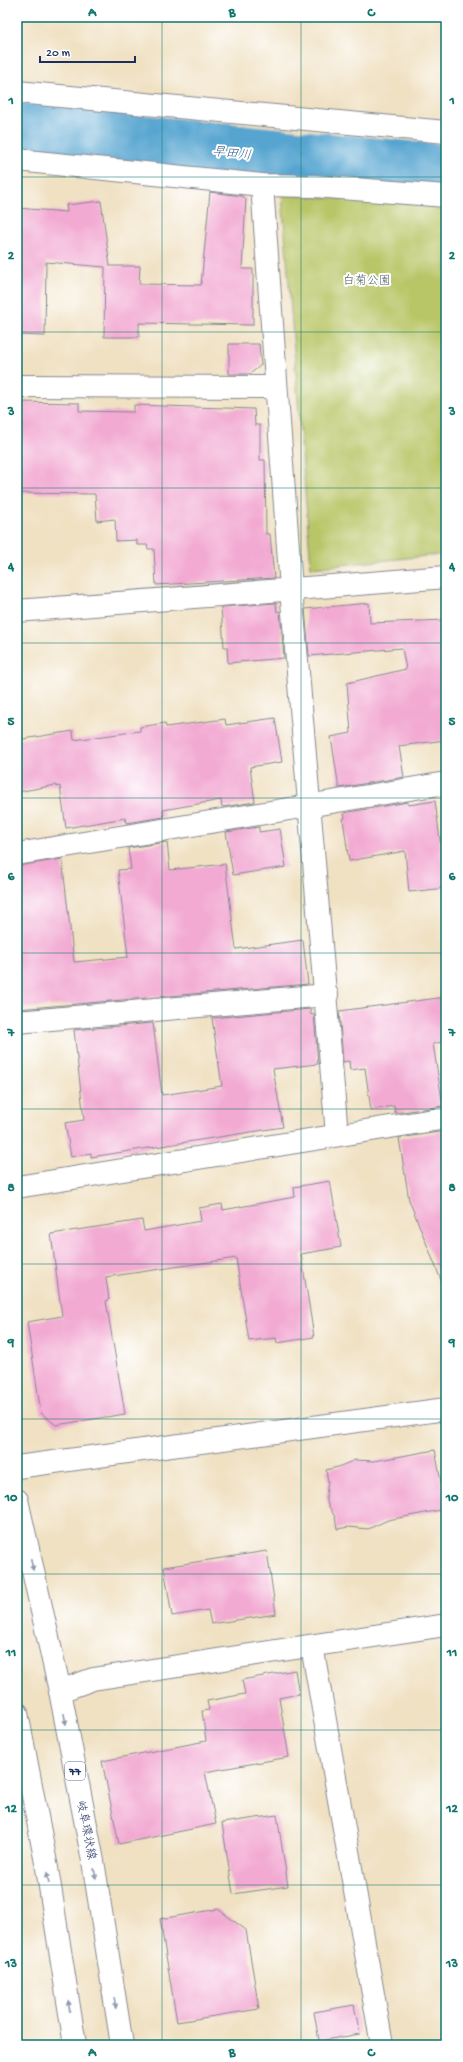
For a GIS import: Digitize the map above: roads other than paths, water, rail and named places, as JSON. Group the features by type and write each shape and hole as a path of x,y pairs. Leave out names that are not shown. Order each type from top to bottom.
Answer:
{"street":[{"path":"17,92 446,132"},
{"path":"17,160 262,185 316,186 446,196"},
{"path":"262,185 308,806 327,995 337,1135"},
{"path":"17,386 276,387"},
{"path":"17,611 446,577"},
{"path":"17,854 446,783"},
{"path":"17,1022 327,995"},
{"path":"17,1187 446,1118"},
{"path":"17,1467 446,1409"},
{"name":"岐阜環状線","path":"17,1500 60,1691 93,1860 122,2045"},
{"path":"60,1691 93,1679 446,1625"},
{"path":"312,1646 382,2045"},
{"path":"17,1715 47,1868 75,2045"}],"waterway":[{"name":"早田川","path":"17,131 446,173"}],"park label":[{"name":"白菊公園","path":"367,280"}]}
